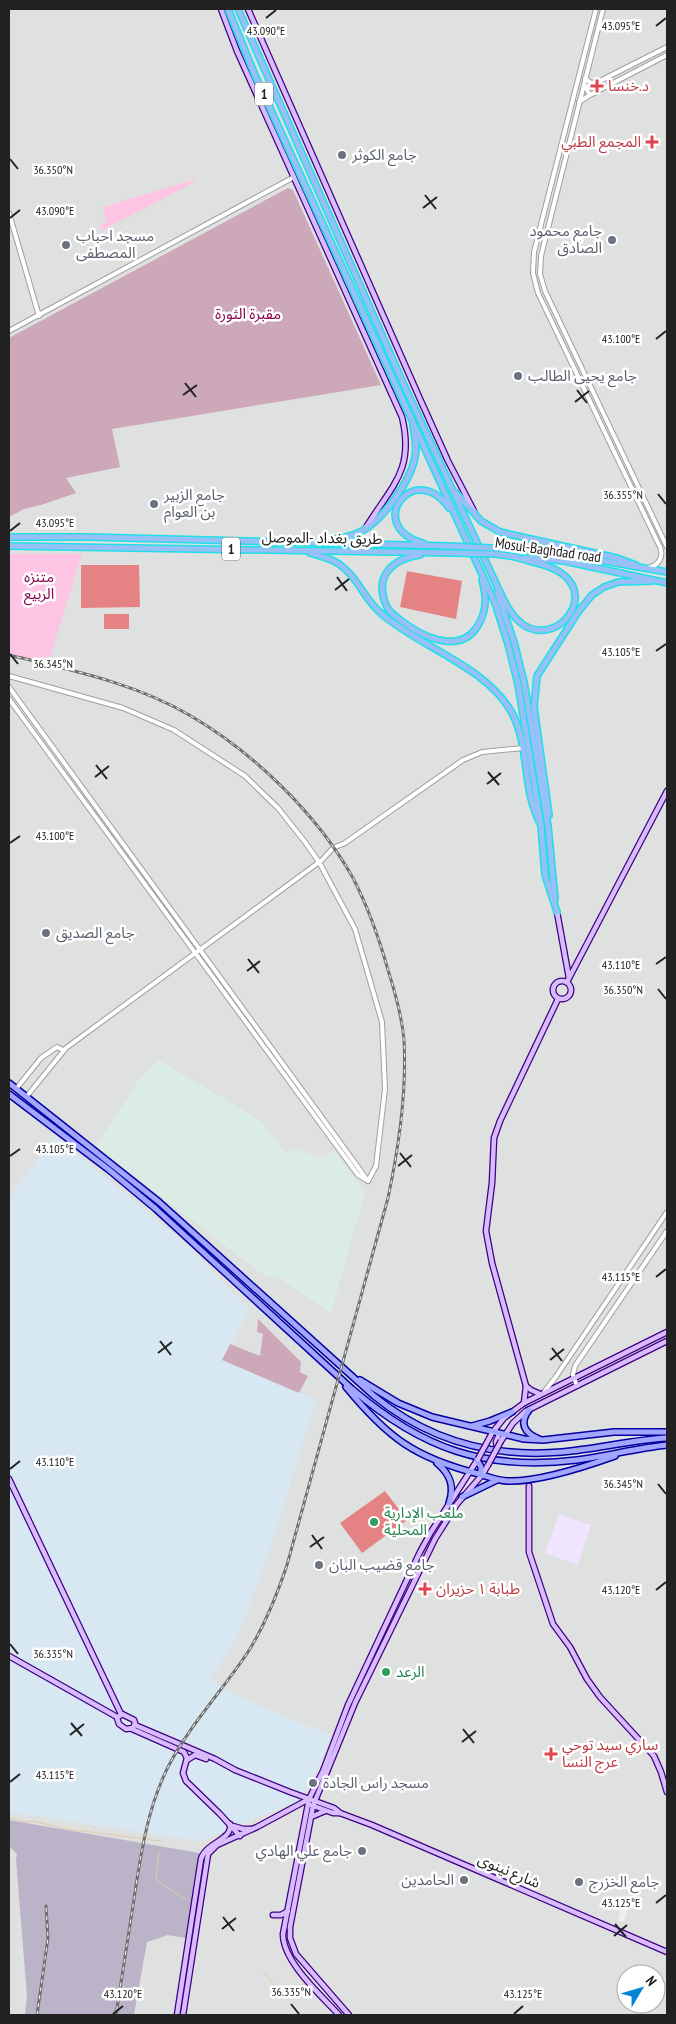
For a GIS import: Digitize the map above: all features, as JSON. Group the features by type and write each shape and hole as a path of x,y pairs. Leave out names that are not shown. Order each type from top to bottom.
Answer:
{"highway":[{"name":"1","path":"228,9 356,298 410,414"},
{"name":"1","path":"238,9 490,573"},
{"path":"232,19 241,17"},
{"path":"303,178 311,174"},
{"path":"349,301 356,298"},
{"path":"410,414 495,603 508,644 530,741 549,807 548,826 557,912"},
{"path":"310,544 350,536 364,530 389,505 410,473 416,448 410,414"},
{"path":"451,486 468,508 492,529 508,535 617,558 636,565 667,572"},
{"path":"430,545 412,540 396,524 395,509 405,495 416,490 434,492 445,502 460,525"},
{"name":"1","path":"9,537 88,537 310,544"},
{"path":"310,544 448,546 494,551 564,554 636,565"},
{"name":"طريق بغداد -الموصل","path":"9,546 454,553"},
{"path":"302,551 339,564 382,615 410,636 472,672 491,687 500,695 530,741"},
{"name":"Mosul-Baghdad road","path":"454,553 494,551 515,557 564,561 667,583"},
{"path":"439,553 406,557 398,561 386,574 382,584 386,606 392,613 413,630 437,641 451,642 465,637 476,629 482,619 486,599 477,562"},
{"path":"490,573 506,604 520,623 538,631 560,626 573,610 575,597 572,584 559,571 515,557"},
{"path":"490,573 518,656 541,826 545,875 557,912"},
{"path":"541,826 534,812 523,748 530,741 537,676 578,612 592,595 612,584 625,581 652,581"}],"main road":[{"path":"221,9 231,38 402,417 407,446 404,466 395,484 364,530"},
{"path":"248,9 448,461 481,521"},
{"path":"558,1000 554,995 554,986 559,982 568,980 667,791"},
{"path":"557,912 570,986 570,993 564,1000 558,1000"},
{"path":"524,1403 526,1386 492,1263 486,1231 492,1183 494,1137 558,1000"},
{"path":"9,1083 159,1202 387,1407 406,1419 443,1437 476,1447 514,1453 561,1452 667,1438"},
{"path":"9,1094 101,1163 156,1209 376,1409 394,1422 425,1439 463,1454 499,1462 530,1463 578,1460 667,1445"},
{"path":"467,1426 484,1423 512,1412 542,1393 667,1332"},
{"path":"497,1436 529,1410 667,1341"},
{"path":"346,1370 398,1403 432,1417 497,1436 542,1440 614,1432 667,1432"},
{"path":"333,1371 384,1429 408,1447 435,1461 469,1473 498,1480 519,1481 581,1467 628,1451"},
{"path":"526,1386 534,1392 542,1393"},
{"path":"529,1410 524,1419 524,1427 528,1434 542,1440"},
{"path":"349,2015 296,1954 290,1938 308,1802 348,1705 416,1560 431,1532 469,1473 497,1436 512,1412"},
{"path":"339,2015 291,1959 283,1944 283,1934 303,1843 314,1804 355,1703 422,1563 462,1497 488,1465 498,1447 497,1436"},
{"path":"478,1460 481,1467 481,1475"},
{"path":"435,1461 444,1469 451,1481 450,1503"},
{"path":"9,1479 119,1716 119,1724 126,1729 133,1727 183,1751 187,1756 187,1760"},
{"path":"462,1497 498,1480"},
{"path":"529,1486 529,1552 553,1624 570,1647 587,1679 600,1696 654,1756 667,1792"},
{"path":"416,1560 422,1563"},
{"path":"9,1656 119,1716 133,1719 133,1727"},
{"name":"شارع نينوى","path":"133,1727 195,1751 308,1802 334,1808 340,1813"},
{"path":"219,1762 192,1756 187,1760 183,1770 186,1781 240,1836"},
{"path":"183,2015 206,1859 210,1848 240,1836 308,1802"},
{"name":"شارع نينوى","path":"314,1804 325,1811 340,1813 667,1952"},
{"path":"311,1817 325,1811"},
{"path":"230,1824 243,1829 257,1828"},
{"path":"177,2015 201,1859 210,1848 228,1835 231,1828 230,1824"},
{"path":"272,1915 281,1915 288,1911"}],"street":[{"path":"596,9 533,266 536,287 662,551 658,563 647,568"},
{"path":"603,9 561,172 541,256 540,268 543,286 667,547"},
{"path":"590,95 586,88 591,83 598,82 667,47"},
{"path":"580,102 667,55"},
{"path":"586,78 591,83"},
{"path":"555,171 561,172"},
{"path":"9,331 294,177"},
{"path":"9,213 38,316"},
{"path":"551,320 553,317 556,317 562,326"},
{"path":"591,402 597,410 600,410 601,407"},
{"path":"9,676 123,708 174,730 231,766 251,782 288,819 319,862 355,929 382,1022 385,1089 376,1166 368,1181"},
{"path":"9,687 368,1181"},
{"path":"9,699 358,1175 368,1181"},
{"path":"27,1096 63,1050 319,862 332,848 345,843 463,760 482,752 523,748"},
{"path":"222,992 228,988"},
{"path":"16,1089 43,1055 57,1047 63,1050"},
{"path":"336,1144 340,1141"},
{"path":"542,1393 555,1378 667,1212"},
{"path":"577,1386 573,1372 575,1366 667,1231"}],"shaded area":[{"path":"9,9 667,9 667,2015 9,2015"},
{"path":"81,565 139,565 140,607 81,608"},
{"path":"407,571 462,581 456,619 400,607"},
{"path":"104,614 129,614 129,629 104,629"},
{"path":"159,1060 261,1121 285,1153 292,1148 322,1158 334,1151 365,1192 331,1313 277,1277 265,1276 96,1147 140,1078"},
{"path":"55,1136 185,1243 249,1310 223,1360 316,1400 272,1543 238,1636 210,1679 237,1696 332,1736 308,1789 296,1802 200,1841 9,1812 9,1199"},
{"name":"ملعب الإدارية المحلية","path":"385,1491 407,1520 362,1553 340,1523"},
{"path":"559,1514 591,1525 578,1565 545,1553"},
{"path":"9,1820 205,1854 191,1939 168,1935 147,1942 134,2015 25,2015 27,1996 17,1854 9,1846"},
{"path":"628,1895 643,1904 642,1908 640,1907 638,1910 629,1906 624,1921 618,1921 620,1911 617,1910 619,1904 623,1897"}],"green space":[{"path":"193,180 195,182 101,231 100,225 106,223 103,207"},
{"name":"مقبرة الثورة","path":"288,188 293,190 381,385 112,429 120,467 66,478 76,493 24,509 9,517 9,338"},
{"name":"متنزه الربيع","path":"9,554 82,554 48,664 9,654"},
{"path":"258,1319 301,1362 300,1372 308,1376 299,1393 222,1360 230,1344 260,1356 263,1334 257,1332"}],"waterway":[{"path":"9,1818 27,1822 33,1821 66,1829 161,1841"},
{"path":"159,1852 156,1878 158,1882 187,1900"},
{"path":"264,1972 278,1991 285,1991 306,1984"}],"railway":[{"path":"9,655 56,666 125,686 170,705 215,731 238,748 282,787 303,808 321,831 353,878 373,923 385,958 398,1004 404,1040 403,1100 396,1159 388,1198 287,1565 270,1610 254,1642 176,1752 161,1783 150,1815 142,1849 116,2015"},
{"path":"37,2015 48,1938 46,1906"}],"place":[{"name":"د.خنسا","path":"597,86"},
{"name":"المجمع الطبي","path":"652,142"},
{"name":"جامع الكوثر","path":"342,155"},
{"name":"جامع محمود الصادق","path":"612,240"},
{"name":"مسجد احباب المصطفى","path":"66,245"},
{"name":"جامع يحيى الطالب","path":"518,376"},
{"name":"جامع الزبير بن العوام","path":"154,504"},
{"name":"جامع الصديق","path":"46,933"},
{"name":"ملعب الإدارية المحلية","path":"374,1522"},
{"name":"جامع قضيب البان","path":"319,1565"},
{"name":"طبابة ١ حزيران","path":"425,1589"},
{"name":"الرعد","path":"386,1672"},
{"name":"ساري سيد توحي عرج النسا","path":"551,1754"},
{"name":"مسجد راس الجادة","path":"313,1783"},
{"name":"جامع علي الهادي","path":"362,1851"},
{"name":"الحامدين","path":"464,1880"},
{"name":"جامع الخزرج","path":"579,1882"}]}
